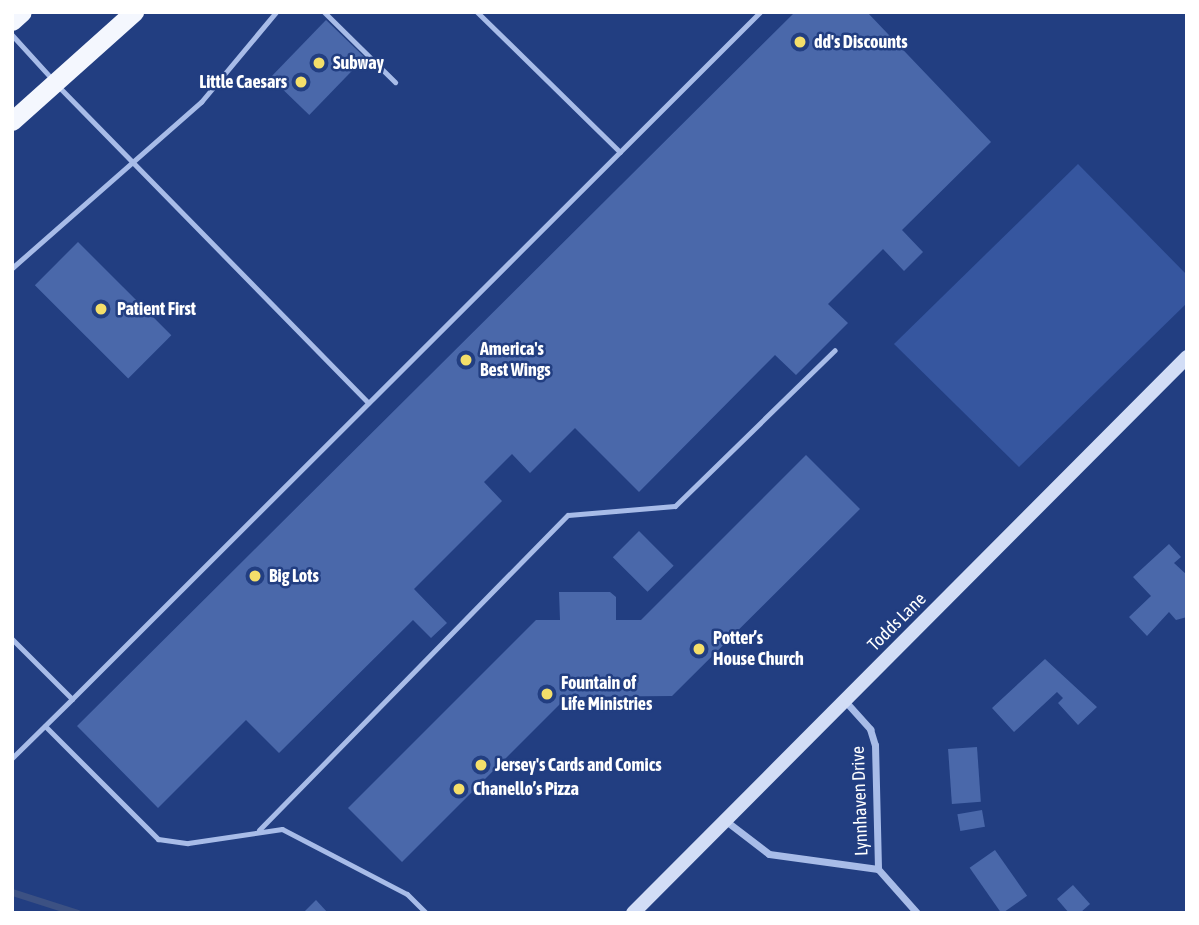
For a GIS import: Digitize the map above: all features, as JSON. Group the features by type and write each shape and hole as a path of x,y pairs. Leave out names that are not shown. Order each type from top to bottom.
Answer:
{"highway":[{"path":"12,21 22,12"},
{"path":"12,121 134,12"}],"main road":[{"name":"Todds Lane","path":"633,913 1187,357"}],"street":[{"name":"Lynnhaven Drive","path":"845,701 870,729 875,745 878,869 917,913"},
{"name":"Lynnhaven Drive","path":"725,820 769,854 878,869"}],"lane":[{"path":"12,268 132,167 201,102 276,12"},
{"path":"324,12 395,82"},
{"path":"477,12 620,152"},
{"path":"12,758 760,12"},
{"path":"12,35 132,167 368,403"},
{"path":"259,830 568,515 675,506 835,350"},
{"path":"12,639 72,699"},
{"path":"45,726 158,839 188,843 259,830 282,829 407,894 426,913"}],"shaded area":[{"path":"1078,164 1187,275 1187,303 1019,467 894,344"}],"building":[{"path":"795,12 867,12 991,142 902,230 923,252 904,271 883,249 828,304 848,323 796,375 775,355 639,492 575,428 530,473 512,454 484,482 502,501 414,589 447,623 431,638 413,620 279,753 246,720 158,808 77,726"},
{"path":"326,20 365,58 309,115 270,78"},
{"name":"Patient First","path":"78,242 171,335 128,378 35,285"},
{"path":"806,455 860,509 672,696 567,697 402,862 348,808 536,620 560,620 559,592 610,592 616,597 616,620 641,620"},
{"path":"639,531 674,566 647,592 613,557"},
{"path":"1169,544 1181,557 1174,563 1187,575 1187,617 1176,620 1169,612 1147,636 1129,617 1151,596 1133,577"},
{"path":"1045,659 1097,707 1078,725 1058,703 1063,698 1057,692 1014,732 992,708"},
{"path":"977,747 981,802 952,804 948,749"},
{"path":"982,810 985,827 960,831 957,814"},
{"path":"995,850 1027,896 1001,913 970,868"},
{"path":"1073,885 1090,904 1080,913 1069,913 1057,899"},
{"path":"316,900 328,913 303,913"}],"waterway":[{"path":"12,892 78,913"}],"place":[{"name":"dd's Discounts","path":"800,42"},
{"name":"Subway","path":"319,63"},
{"name":"Little Caesars","path":"301,82"},
{"name":"Patient First","path":"101,309"},
{"name":"America's Best Wings","path":"466,360"},
{"name":"Big Lots","path":"255,576"},
{"name":"Potter’s House Church","path":"699,649"},
{"name":"Fountain of Life Ministries","path":"547,694"},
{"name":"Jersey's Cards and Comics","path":"481,765"},
{"name":"Chanello’s Pizza","path":"459,789"}]}
